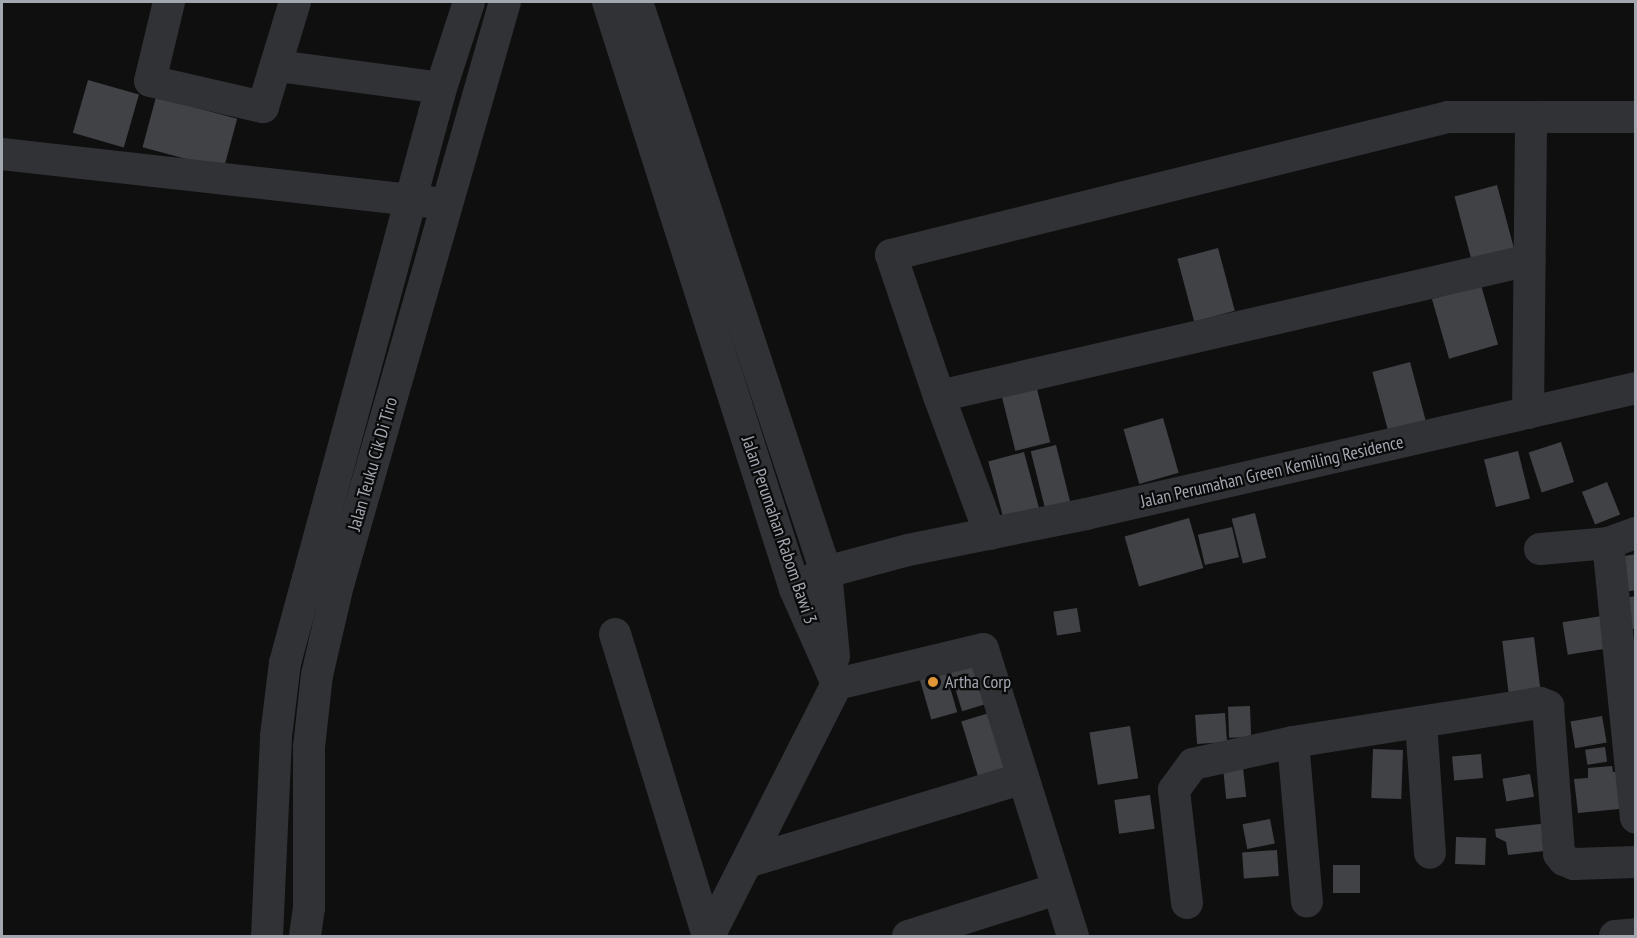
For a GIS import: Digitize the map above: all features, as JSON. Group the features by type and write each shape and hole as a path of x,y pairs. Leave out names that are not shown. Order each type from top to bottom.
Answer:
{"street":[{"path":"169,2 150,81 263,107 278,66 295,2"},
{"name":"Jalan Perumahan Rabom Bawi 3","path":"608,2 795,589 837,684"},
{"name":"Jalan Perumahan Rabom Bawi 3","path":"638,2 826,572 837,684"},
{"path":"468,3 501,10"},
{"name":"Jalan Teuku Cik Di Tiro","path":"267,936 276,736 285,663 441,88 468,3"},
{"name":"Jalan Teuku Cik Di Tiro","path":"305,936 309,908 309,747 317,675 338,585 501,10"},
{"path":"278,66 441,88"},
{"path":"990,534 939,396 891,255 1448,117 1635,117"},
{"path":"1528,413 1531,117"},
{"path":"2,154 411,201 447,203"},
{"path":"939,396 1530,260"},
{"name":"Jalan Perumahan Green Kemiling Residence","path":"795,589 826,572 908,549 990,534 1635,388"},
{"path":"1540,549 1622,538 1635,818"},
{"path":"615,634 709,936"},
{"path":"709,936 837,684 983,649 1073,936"},
{"path":"1186,903 1174,790 1181,776 1193,764 1206,758 1293,742 1545,704 1559,854 1564,861 1574,864 1635,862"},
{"path":"1421,722 1430,853"},
{"path":"1293,742 1307,901"},
{"path":"747,862 1023,778"},
{"path":"908,936 1057,889"},
{"path":"1615,936 1635,934"}],"building":[{"path":"88,80 139,95 124,147 73,133"},
{"path":"156,97 237,119 224,169 143,147"},
{"path":"1497,185 1514,249 1472,260 1454,196"},
{"path":"1218,248 1235,311 1194,322 1177,259"},
{"path":"1481,285 1498,345 1449,359 1432,299"},
{"path":"1410,362 1426,423 1389,433 1372,372"},
{"path":"1035,381 1050,442 1015,451 1000,390"},
{"path":"1163,418 1179,473 1139,484 1124,429"},
{"path":"1561,442 1574,482 1542,492 1529,453"},
{"path":"1056,445 1070,502 1045,509 1031,451"},
{"path":"1518,451 1530,499 1496,507 1484,459"},
{"path":"1024,452 1040,511 1004,520 988,462"},
{"path":"1607,482 1620,514 1595,525 1582,492"},
{"path":"1255,513 1266,558 1243,563 1232,519"},
{"path":"1189,518 1203,568 1139,586 1125,536"},
{"path":"1232,527 1239,557 1205,565 1198,535"},
{"path":"1636,554 1636,590 1625,592 1619,557"},
{"path":"1636,596 1636,629 1631,629 1625,598"},
{"path":"1077,608 1081,632 1057,635 1053,612"},
{"path":"1608,615 1613,648 1568,655 1563,622"},
{"path":"1534,637 1541,695 1509,698 1502,641"},
{"path":"972,658 986,704 962,711 948,665"},
{"path":"944,666 957,712 931,720 918,673"},
{"path":"1250,706 1251,737 1229,738 1228,707"},
{"path":"989,713 1007,771 979,780 961,721"},
{"path":"1225,713 1227,742 1197,744 1195,715"},
{"path":"1602,716 1607,743 1575,748 1570,722"},
{"path":"1130,726 1138,778 1098,785 1090,732"},
{"path":"1605,747 1607,762 1587,765 1585,750"},
{"path":"1373,749 1403,750 1401,799 1371,798"},
{"path":"1481,754 1483,778 1454,780 1452,757"},
{"path":"1612,766 1613,772 1625,771 1629,808 1578,813 1574,779 1588,778 1588,768"},
{"path":"1243,767 1246,797 1226,799 1223,769"},
{"path":"1530,774 1534,797 1506,802 1502,779"},
{"path":"1150,795 1155,829 1119,834 1114,800"},
{"path":"1270,819 1275,844 1247,849 1243,824"},
{"path":"1549,823 1551,836 1542,837 1544,851 1508,855 1506,842 1496,837 1495,829"},
{"path":"1456,837 1486,838 1485,865 1455,864"},
{"path":"1277,850 1279,876 1244,878 1242,852"},
{"path":"1333,865 1360,865 1360,893 1333,893"}],"place":[{"name":"Artha Corp","path":"933,682"}]}
